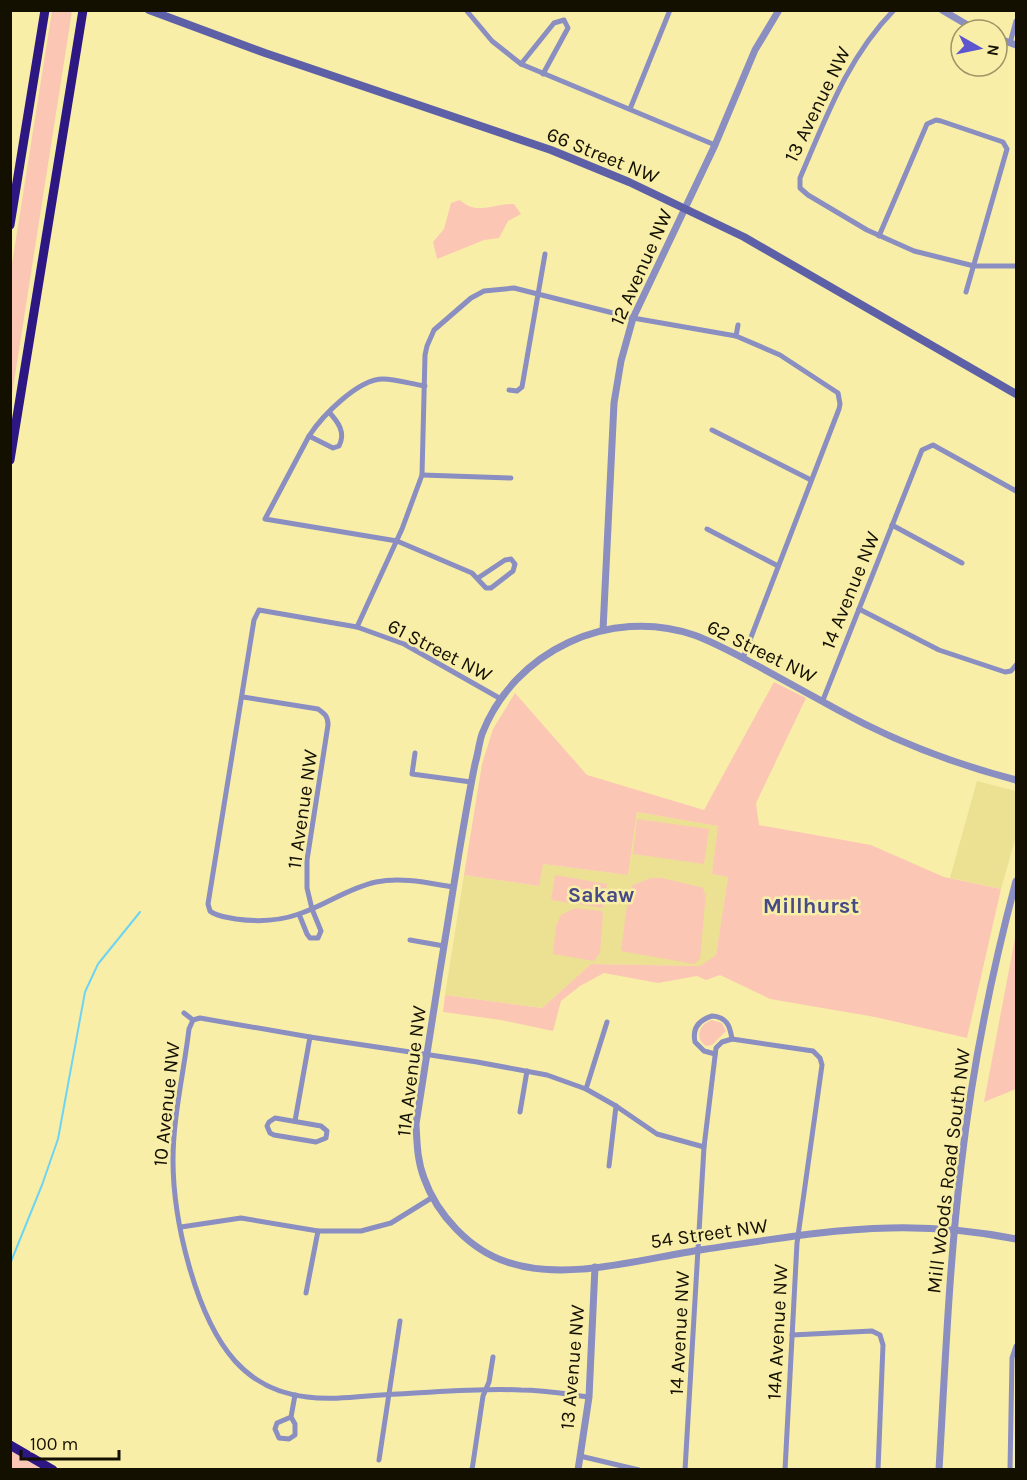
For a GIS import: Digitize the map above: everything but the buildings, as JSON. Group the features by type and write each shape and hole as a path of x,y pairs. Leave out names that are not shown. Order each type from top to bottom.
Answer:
{"highway":[{"path":"10,225 45,10"},
{"path":"10,460 83,10"},
{"path":"10,1445 53,1470"}],"main road":[{"name":"66 Street NW","path":"149,10 551,150 685,207 773,253 1017,394"}],"street":[{"path":"466,10 492,41 521,64 715,145"},
{"path":"630,109 670,10"},
{"name":"12 Avenue NW","path":"603,630 614,404 621,361 633,318 715,145 755,50 779,10"},
{"name":"13 Avenue NW","path":"879,236 808,195 800,188 800,177 843,79 864,45 894,10"},
{"path":"942,10 956,18"},
{"path":"521,64 554,23 564,20 568,28 543,74"},
{"path":"1013,44 1017,21"},
{"path":"966,292 974,266 1007,148 1003,142 941,121 932,122 924,128 879,236 914,251 974,266 1017,266"},
{"path":"509,390 517,391 522,387 545,254"},
{"path":"357,627 397,541 422,475 425,355 429,340 434,330 471,298 484,291 514,288 633,318 736,336 780,355 833,388 840,397 839,409 742,658"},
{"path":"736,336 738,326"},
{"path":"425,386 380,379 363,384 328,412 309,436 265,519 397,541 472,573 483,587 491,588 513,571 515,564 511,559 505,560 478,578"},
{"path":"309,436 333,448 339,446 342,439 340,427 328,412"},
{"path":"712,430 811,480"},
{"name":"14 Avenue NW","path":"823,700 922,450 928,446 937,447 1017,492"},
{"path":"422,475 511,478"},
{"name":"14 Avenue NW","path":"892,525 962,563"},
{"path":"707,528 778,566"},
{"path":"860,609 939,650 1000,671 1011,671 1017,665"},
{"name":"61 Street NW","path":"243,696 254,620 259,610 357,627 404,644 501,699"},
{"name":"62 Street NW","path":"501,699 519,677 549,652 578,638 603,630 628,626 658,627 694,636 742,658 898,740 942,757 1017,780"},
{"path":"243,696 208,904 210,911 217,916 259,921 299,914 363,885 380,882 407,880 453,887"},
{"name":"11 Avenue NW","path":"243,696 318,709 326,714 328,725 307,860 307,888 321,931 318,938 310,938 299,914"},
{"name":"11A Avenue NW","path":"433,1197 420,1165 416,1124 471,782 482,735 501,699"},
{"path":"416,753 412,774 471,782"},
{"name":"Mill Woods Road South NW","path":"939,1470 954,1230 963,1148 991,982 1017,881"},
{"path":"410,940 444,946"},
{"path":"184,1013 193,1020 200,1018 547,1075 586,1089 657,1134 704,1147"},
{"path":"708,1017 720,1017 728,1024 732,1039 722,1042 716,1051 704,1051 695,1042 694,1035 699,1023 708,1017"},
{"name":"10 Avenue NW","path":"193,1020 189,1029 174,1141 174,1181 181,1227 198,1292 223,1344 236,1362 252,1376 276,1389 295,1395 321,1398 486,1389 534,1390 589,1397"},
{"path":"586,1089 607,1022"},
{"path":"295,1121 310,1037"},
{"name":"14A Avenue NW","path":"732,1039 813,1051 822,1065 797,1237 785,1470"},
{"name":"14 Avenue NW","path":"685,1470 704,1147 716,1051"},
{"path":"520,1112 527,1071"},
{"path":"609,1166 616,1106"},
{"path":"275,1118 295,1121 321,1126 327,1131 326,1138 316,1142 274,1135 268,1130 269,1122 275,1118"},
{"path":"181,1227 242,1218 318,1231 361,1231 391,1223 433,1197"},
{"name":"54 Street NW","path":"433,1197 450,1222 467,1239 506,1262 538,1269 595,1267 797,1237 879,1228 954,1230 1017,1239"},
{"path":"306,1293 318,1231"},
{"name":"13 Avenue NW","path":"578,1470 589,1397 595,1267"},
{"path":"379,1460 400,1321"},
{"path":"792,1335 872,1331 880,1335 883,1345 878,1470"},
{"path":"1010,1470 1012,1358 1017,1346"},
{"path":"472,1470 493,1357"},
{"path":"291,1417 277,1423 275,1429 279,1438 289,1439 295,1435 295,1424 291,1417 295,1395"},
{"path":"580,1456 639,1470"}],"shaded area":[{"path":"52,11 72,11 11,401 11,270"},
{"path":"460,200 466,205 479,208 514,204 521,214 508,221 499,238 484,240 437,259 433,242 444,229 451,203"},
{"path":"774,682 806,698 756,803 759,825 871,845 944,877 1001,889 967,1038 875,1017 770,999 720,975 706,980 697,976 658,983 604,973 580,986 561,1001 553,1031 501,1020 443,1012 445,995 542,1008 591,964 700,966 716,955 728,877 712,874 718,826 637,812 628,875 543,864 539,886 464,875 482,764 493,729 515,693 587,775 704,810"},
{"path":"977,781 1016,791 1016,836 1001,889 950,878"},
{"path":"637,812 719,826 712,874 728,877 716,956 701,966 591,964 542,1008 445,995 464,875 538,886 543,864 628,875"},
{"path":"637,819 709,829 704,864 633,854"},
{"path":"555,875 607,884 603,908 551,900"},
{"path":"651,878 662,878 704,888 703,892 706,893 700,959 694,964 621,951 629,891 633,885"},
{"path":"575,908 602,911 600,953 594,961 553,954 556,926 561,915"},
{"path":"1016,933 1016,1089 984,1102"},
{"path":"712,1020 722,1023 726,1031 712,1045 706,1046 699,1035 701,1028"},
{"path":"10,1450 44,1469 11,1469"}],"waterway":[{"path":"10,1264 58,1139 85,992 98,964 140,912"}],"district":[{"name":"Sakaw","path":"601,895"},
{"name":"Millhurst","path":"811,905"}]}
